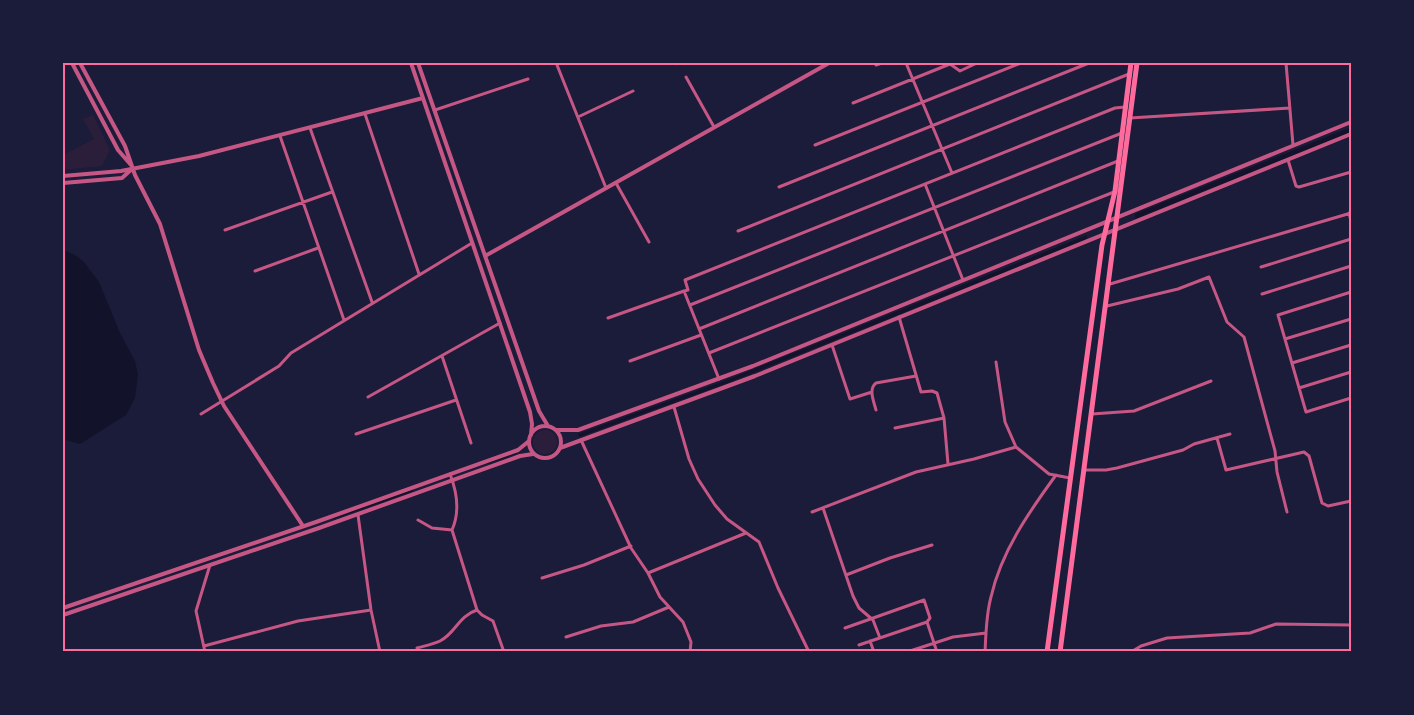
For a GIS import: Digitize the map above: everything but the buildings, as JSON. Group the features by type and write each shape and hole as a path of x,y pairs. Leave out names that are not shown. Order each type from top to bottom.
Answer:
{"main road":[{"path":"1047,652 1104,234 1119,160 1131,63"},
{"path":"1060,652 1110,284 1137,63"}],"street":[{"path":"72,63 118,150 133,168"},
{"path":"80,63 125,146 135,175 160,224 199,350 222,401 303,526"},
{"path":"63,608 521,449 529,441 531,416 411,63"},
{"path":"418,63 539,411 548,426 556,430 578,430 719,379 1351,122"},
{"path":"485,256 829,63"},
{"path":"876,65 882,63"},
{"path":"906,63 952,173"},
{"path":"852,103 950,63 960,71 977,63"},
{"path":"814,145 1021,63"},
{"path":"778,187 1089,63"},
{"path":"1286,63 1293,145"},
{"path":"557,65 606,188"},
{"path":"738,231 1130,74"},
{"path":"686,76 714,127"},
{"path":"435,110 528,79"},
{"path":"578,117 633,91"},
{"path":"63,176 133,168 199,156 423,98"},
{"path":"608,318 688,290 685,280 1115,108 1125,107"},
{"path":"1130,118 1290,108"},
{"path":"365,114 419,274"},
{"path":"310,128 372,302"},
{"path":"690,306 1122,133"},
{"path":"560,448 674,407 831,345 1351,134"},
{"path":"280,136 344,320"},
{"path":"699,329 1119,160"},
{"path":"1288,160 1296,186 1299,187 1351,172"},
{"path":"63,183 122,178 133,168"},
{"path":"616,183 649,242"},
{"path":"925,183 963,280"},
{"path":"709,353 1114,191"},
{"path":"225,230 332,192"},
{"path":"1110,284 1350,213 1351,221"},
{"path":"1261,267 1351,239"},
{"path":"201,414 279,366 291,353 472,243"},
{"path":"255,271 319,248"},
{"path":"1262,294 1351,266"},
{"path":"1107,306 1178,289 1209,277 1227,322 1244,337 1276,458 1287,512"},
{"path":"684,291 719,379"},
{"path":"1351,292 1278,315 1306,412 1351,398"},
{"path":"899,317 921,392 937,393 944,418 948,464"},
{"path":"1285,339 1351,319"},
{"path":"368,397 500,323"},
{"path":"630,361 701,334"},
{"path":"831,345 849,399 872,392"},
{"path":"1292,363 1351,345"},
{"path":"442,357 471,442"},
{"path":"996,362 1005,422 1016,447 1049,474 1071,478"},
{"path":"1299,388 1351,372"},
{"path":"876,410 872,392 875,384 916,376"},
{"path":"1092,414 1134,411 1211,381"},
{"path":"356,434 456,400"},
{"path":"674,407 689,459 698,479 722,513 759,542 777,588 809,652"},
{"path":"895,428 944,418"},
{"path":"531,435 538,428 548,426"},
{"path":"63,615 520,456 533,454 549,458 560,448 560,436 556,430"},
{"path":"1085,470 1116,468 1183,450 1194,444 1230,434"},
{"path":"1217,438 1226,470 1302,452 1309,456 1322,503 1328,506 1351,501"},
{"path":"581,440 631,546 660,597 683,622 691,642 690,652"},
{"path":"529,441 533,454"},
{"path":"812,512 916,472 1016,447"},
{"path":"450,474 453,480 457,516 452,530 477,610 494,621 503,652"},
{"path":"985,652 989,605 1000,567 1032,508 1056,475"},
{"path":"823,508 859,608 872,618 880,638"},
{"path":"358,514 371,610 380,652"},
{"path":"418,520 432,528 452,530"},
{"path":"648,573 746,533"},
{"path":"846,575 932,545"},
{"path":"543,578 631,546"},
{"path":"214,556 217,562"},
{"path":"205,652 196,611 210,565"},
{"path":"845,628 924,600 930,618 927,622 859,645"},
{"path":"566,637 601,626 633,622 669,607"},
{"path":"204,646 298,621 371,610"},
{"path":"417,648 440,641 466,614 477,610"},
{"path":"927,622 937,652"},
{"path":"1131,652 1167,638 1250,633 1276,624 1351,625"},
{"path":"907,652 965,635 986,633"},
{"path":"870,641 874,652"}],"shaded area":[{"path":"93,115 110,150 102,166 63,170 63,155 94,139 83,119"},
{"path":"1351,127 1351,132 1135,219 1135,214"},
{"path":"1087,235 1087,239 725,384 579,437 578,434 724,381"},
{"path":"63,250 84,262 99,282 120,333 135,361 138,375 135,398 126,415 80,444 63,439"},
{"path":"545,430 550,431 556,437 556,447 550,453 545,454 540,453 534,447 533,442 534,437 540,431"}],"waterway":[{"path":"488,463 516,453"},
{"path":"334,518 412,491"}]}
